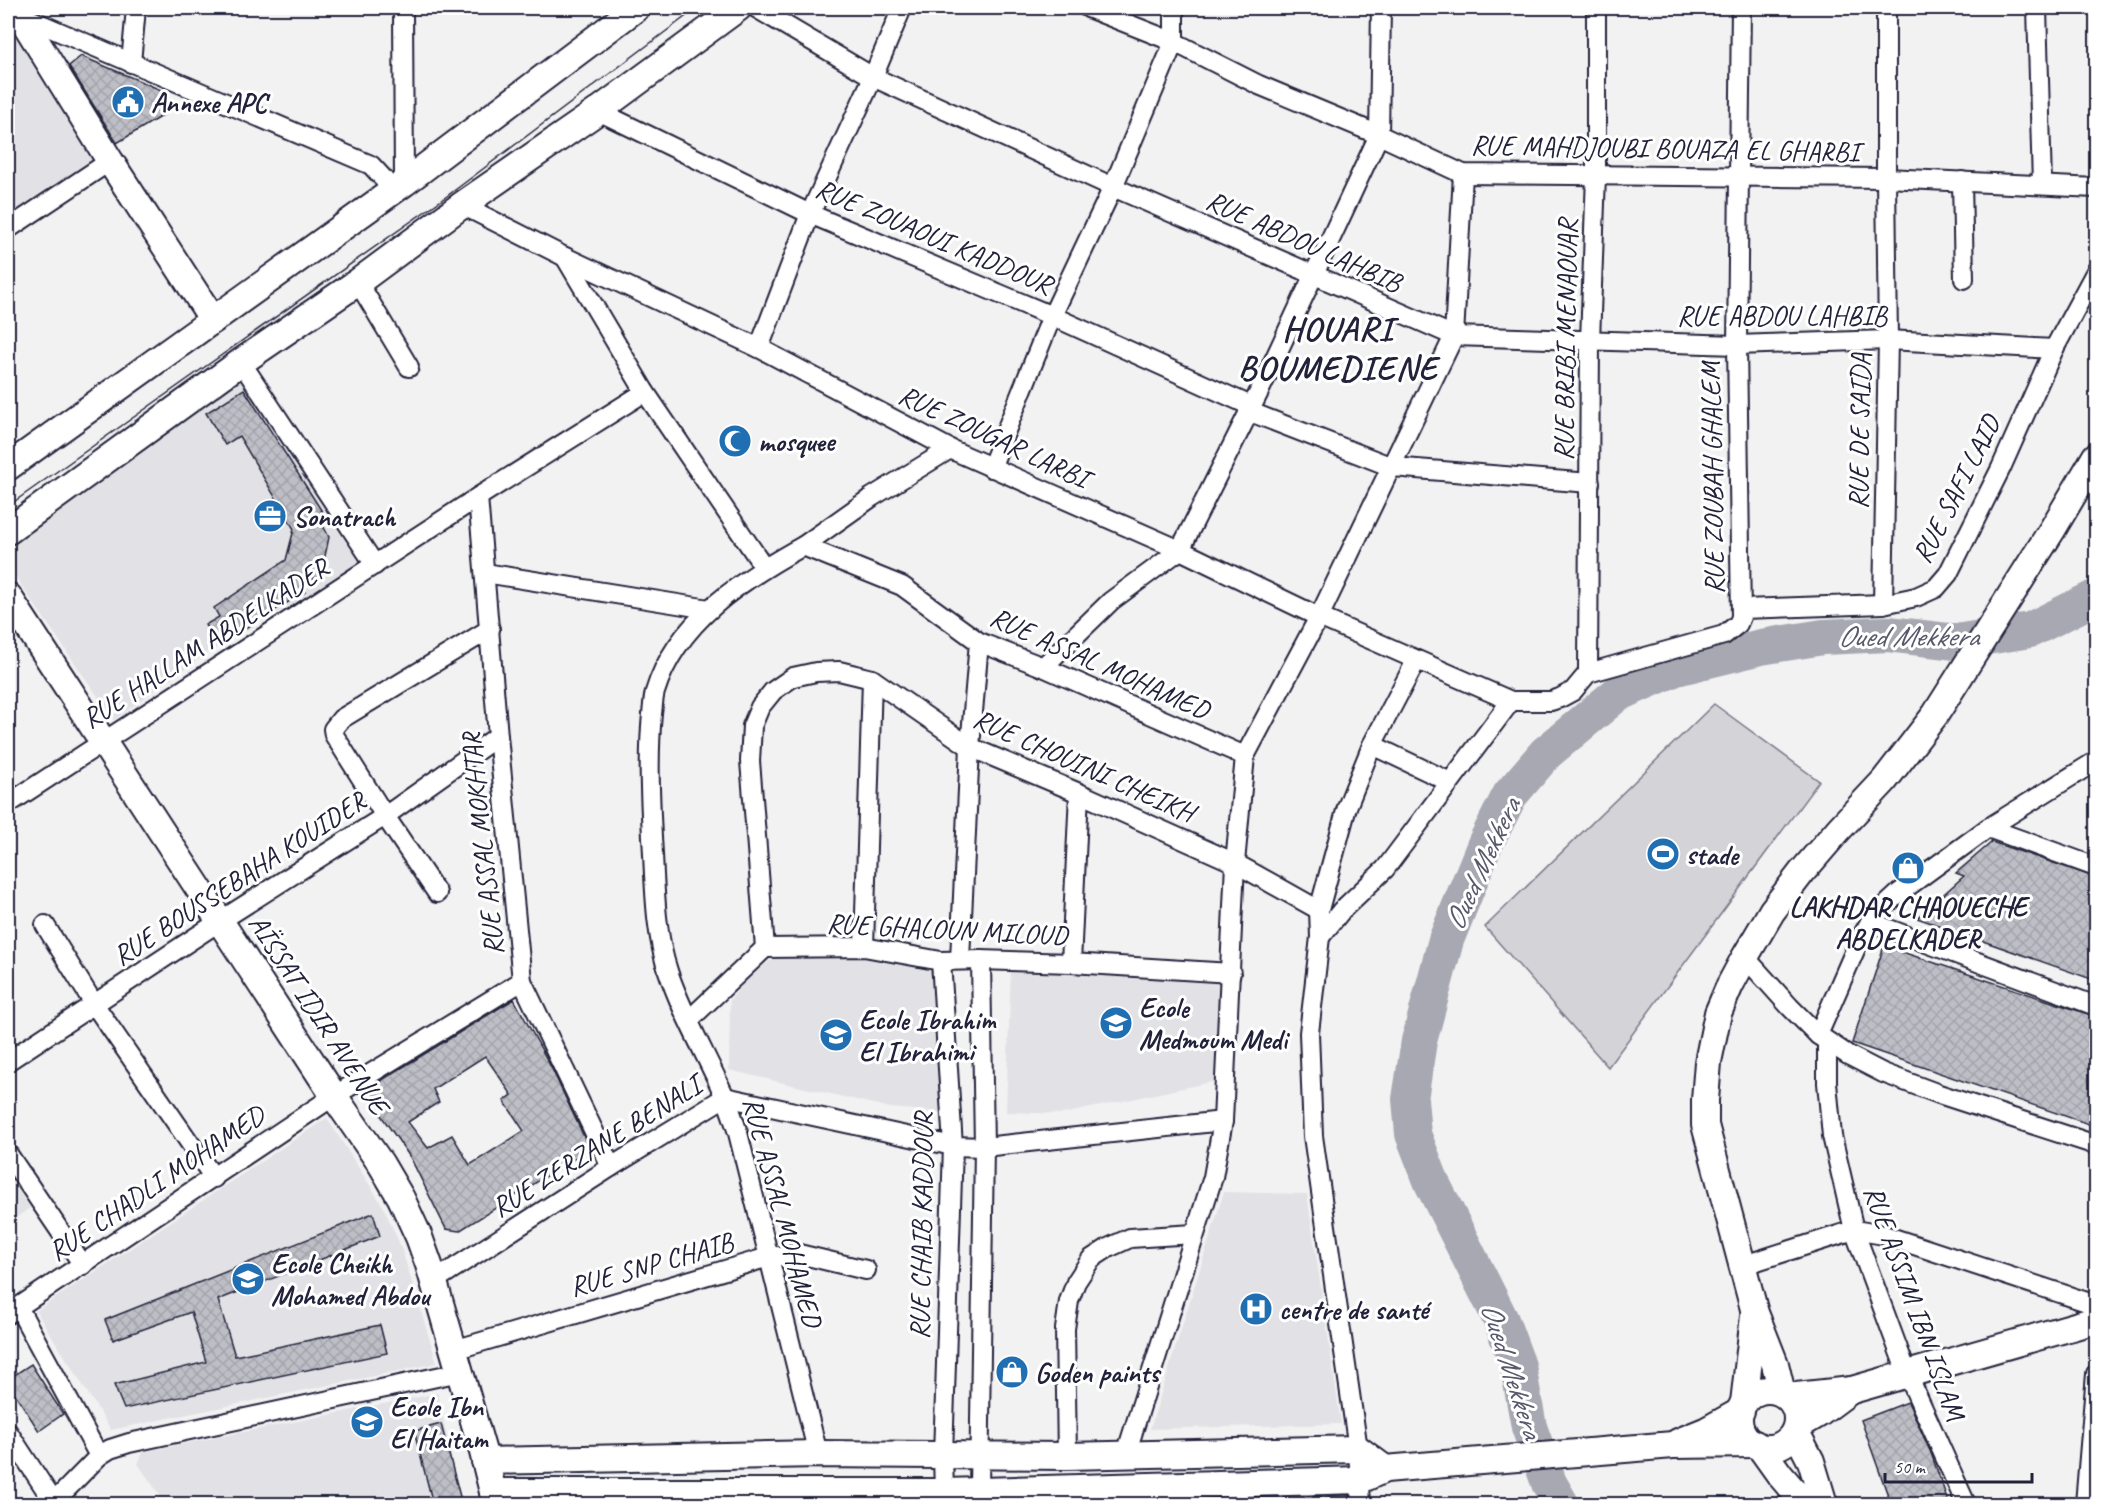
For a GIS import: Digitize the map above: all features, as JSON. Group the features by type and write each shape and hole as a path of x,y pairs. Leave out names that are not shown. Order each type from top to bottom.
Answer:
{"street":[{"path":"131,63 136,8"},
{"path":"397,188 403,8"},
{"path":"8,467 397,188 636,8"},
{"path":"8,531 241,362 358,282 462,205 598,111 738,8"},
{"name":"RUE ABDOU LAHBIB","path":"756,8 873,77 1113,186 1454,336 1737,345 1888,340 2054,349"},
{"path":"759,348 810,214 902,8"},
{"name":"RUE MAHDJOUBI BOUAZA EL GHARBI","path":"1088,8 1174,42 1259,85 1379,135 1463,174 1886,178 2097,188"},
{"path":"992,468 1052,316 1113,186 1174,42 1174,8"},
{"path":"1043,667 1111,601 1180,550 1379,135 1381,8"},
{"name":"RUE BRIBI MENAOUAR","path":"1588,674 1590,340 1596,175 1596,8"},
{"name":"RUE ZOUBAH GHALEM","path":"1588,674 1724,635 1738,624 1742,609 1737,345 1741,8"},
{"name":"RUE DE SAIDA","path":"1883,604 1888,340 1886,8"},
{"path":"2037,8 2042,185"},
{"path":"17,11 131,63 371,165 397,188"},
{"path":"17,11 110,161 213,320"},
{"name":"RUE ZOUAOUI KADDOUR","path":"598,111 810,214 1052,316 1250,408 1392,467 1590,483"},
{"path":"8,229 110,161"},
{"path":"1126,1454 1213,1177 1223,1121 1235,863 1245,756 1319,617 1454,336 1463,174"},
{"path":"1962,181 1964,279"},
{"name":"RUE ZOUGAR LARBI","path":"462,205 565,258 759,348 950,449 1180,550 1416,661 1511,701"},
{"path":"565,258 645,392 764,567"},
{"name":"RUE SAFI LAID","path":"1742,609 1883,604 1916,597 1936,588 1948,574 2001,468 2054,349 2097,271"},
{"path":"358,282 409,367"},
{"path":"241,362 375,565"},
{"name":"RUE HALLAM ABDELKADER","path":"8,804 478,497 645,392"},
{"path":"802,546 872,497 950,449"},
{"path":"1824,1504 1811,1461 1797,1429 1794,1406 1785,1395 1755,1313 1744,1265 1707,1135 1705,1100 1708,1062 1718,1013 1730,985 1772,912 1802,872 1884,781 1935,715 2097,456"},
{"name":"RUE ASSAL MOKHTAR","path":"478,497 522,981 610,1167"},
{"name":"RUE ASSAL MOHAMED","path":"818,1454 738,1133 725,1097 688,1020 668,971 661,941 652,830 650,734 655,693 676,648 709,609 764,567 802,546 902,586 979,642 1043,667 1245,756"},
{"path":"485,573 709,609"},
{"name":"AÏSSAT IDIR AVENUE","path":"8,596 334,1096 381,1164 401,1198 419,1237 434,1281 495,1498"},
{"path":"437,893 384,816 334,735 333,729 335,724 490,629"},
{"name":"RUE CHAIB KADDOUR","path":"944,1492 943,1456 953,1146 951,960 979,642"},
{"path":"1360,1492 1358,1449 1313,1136 1310,1033 1320,937 1319,910 1347,807 1372,745 1416,661"},
{"name":"RUE CHOUINI CHEIKH","path":"765,948 750,761 752,726 760,707 773,691 793,677 816,672 839,671 872,680 970,747 1235,863 1319,910"},
{"path":"1320,937 1342,910 1385,869 1511,701 1551,701 1560,698 1573,691 1588,674"},
{"path":"864,947 872,680"},
{"name":"RUE BOUSSEBAHA KOUIDER","path":"8,1061 384,816 498,736"},
{"path":"1372,745 1450,782"},
{"path":"1822,1039 1859,941 1870,922 1899,893 1988,828 2097,761"},
{"path":"1071,963 1079,793"},
{"path":"1988,828 2097,867"},
{"path":"1870,922 2097,1006"},
{"path":"45,925 94,1004 214,1178"},
{"name":"RUE GHALOUN MILOUD","path":"765,948 864,947 951,960 1071,963 1231,973"},
{"path":"688,1020 765,948"},
{"path":"1745,957 1822,1039 1883,1073 1939,1094 2097,1145"},
{"path":"979,1490 984,1148 981,960"},
{"name":"RUE CHADLI MOHAMED","path":"13,1310 334,1096 522,981"},
{"name":"RUE ASSIM IBN ISLAM","path":"1822,1039 1832,1136 1854,1230 1907,1373 1966,1504"},
{"name":"RUE ZERZANE BENALI","path":"434,1281 610,1167 725,1097 953,1146 984,1148 1223,1121"},
{"path":"8,1154 83,1265"},
{"path":"1744,1265 1854,1230 1884,1235 2097,1305"},
{"path":"1067,1456 1065,1329 1069,1301 1076,1282 1092,1259 1108,1248 1130,1238 1194,1234"},
{"name":"RUE SNP CHAIB","path":"99,1456 110,1449 129,1443 457,1361 769,1257 799,1254 866,1270"},
{"path":"8,1432 54,1504 99,1456 13,1310"},
{"path":"1755,1313 1739,1419 1743,1434 1758,1446 1805,1504"},
{"path":"1667,1445 1705,1431 1742,1407 1756,1392 1764,1390 1785,1395 1852,1390 2097,1320"},
{"path":"2085,1504 2097,1374"},
{"path":"485,1461 818,1454 1067,1456 1358,1449 1385,1468 1431,1466 1667,1445 1775,1447 1783,1444 1797,1429 1852,1390"},
{"path":"495,1498 979,1490 1360,1492 1385,1468"}],"shaded area":[{"path":"8,21 99,158 8,219"},
{"path":"239,375 364,563 207,653 114,720 8,566 8,546 102,479"},
{"name":"stade","path":"1714,704 1819,781 1608,1067 1485,927"},
{"name":"Ecole Ibrahim El Ibrahimi","path":"780,954 944,962 939,1112 890,1108 729,1070 730,1000 751,974"},
{"name":"Ecole Medmoum Medi","path":"1224,966 1220,1080 1063,1114 1006,1112 1011,967"},
{"name":"Ecole Cheikh Mohamed Abdou","path":"327,1118 383,1206 401,1247 437,1363 111,1430 36,1311"},
{"path":"8,1175 30,1208 8,1223"},
{"name":"centre de santé","path":"1224,1192 1307,1194 1341,1424 1150,1429"},
{"name":"Ecole Ibn El Haitam","path":"438,1393 460,1501 455,1504 166,1504 138,1464 143,1452"},
{"path":"1354,1489 1355,1504 1060,1504"}],"building":[{"name":"Annexe APC","path":"81,56 168,93 168,112 117,143 69,66"},
{"path":"244,389 323,513 318,516 329,537 321,575 301,586 305,592 232,636 227,630 214,640 205,625 219,617 214,608 286,560 294,529 239,436 225,445 206,413"},
{"path":"1992,842 2097,878 2097,981 1917,918 1964,876 1956,873"},
{"path":"1884,946 2097,1017 2097,1127 1852,1043"},
{"path":"514,999 551,1067 586,1141 583,1153 459,1231 446,1229 410,1157 364,1091","holes":["485,1056 512,1095 504,1101 524,1131 470,1165 452,1135 428,1148 408,1122 439,1102 433,1089"]},
{"path":"373,1213 380,1236 218,1300 235,1356 380,1325 387,1353 124,1409 114,1385 206,1362 191,1312 113,1340 105,1320"},
{"path":"31,1364 63,1414 39,1431 8,1383 8,1379"},
{"path":"1908,1402 1931,1453 1949,1504 1891,1504 1861,1420"},
{"path":"441,1424 462,1504 433,1504 414,1431"},
{"path":"1349,1495 1350,1504 1307,1504 1307,1497"}],"waterway":[{"name":"Oued Mekkera","path":"1561,1504 1549,1483 1529,1427 1518,1366 1501,1320 1432,1183 1413,1134 1410,1099 1419,1041 1446,940 1485,844 1510,795 1546,753 1617,694 1676,668 1761,647 1823,637 1888,634 1956,642 2030,630 2096,597"}],"tram line":[{"path":"8,506 447,196 697,8"}],"place":[{"name":"Annexe APC","path":"128,102"},
{"name":"mosquee","path":"735,441"},
{"name":"Sonatrach","path":"270,516"},
{"name":"stade","path":"1663,854"},
{"name":"LAKHDAR CHAOUECHE ABDELKADER","path":"1908,868"},
{"name":"Ecole Medmoum Medi","path":"1116,1023"},
{"name":"Ecole Ibrahim El Ibrahimi","path":"836,1035"},
{"name":"Ecole Cheikh Mohamed Abdou","path":"248,1279"},
{"name":"centre de santé","path":"1256,1309"},
{"name":"Goden paints","path":"1012,1372"},
{"name":"Ecole Ibn El Haitam","path":"367,1422"}],"district":[{"name":"HOUARI BOUMEDIENE","path":"1338,348"}]}
